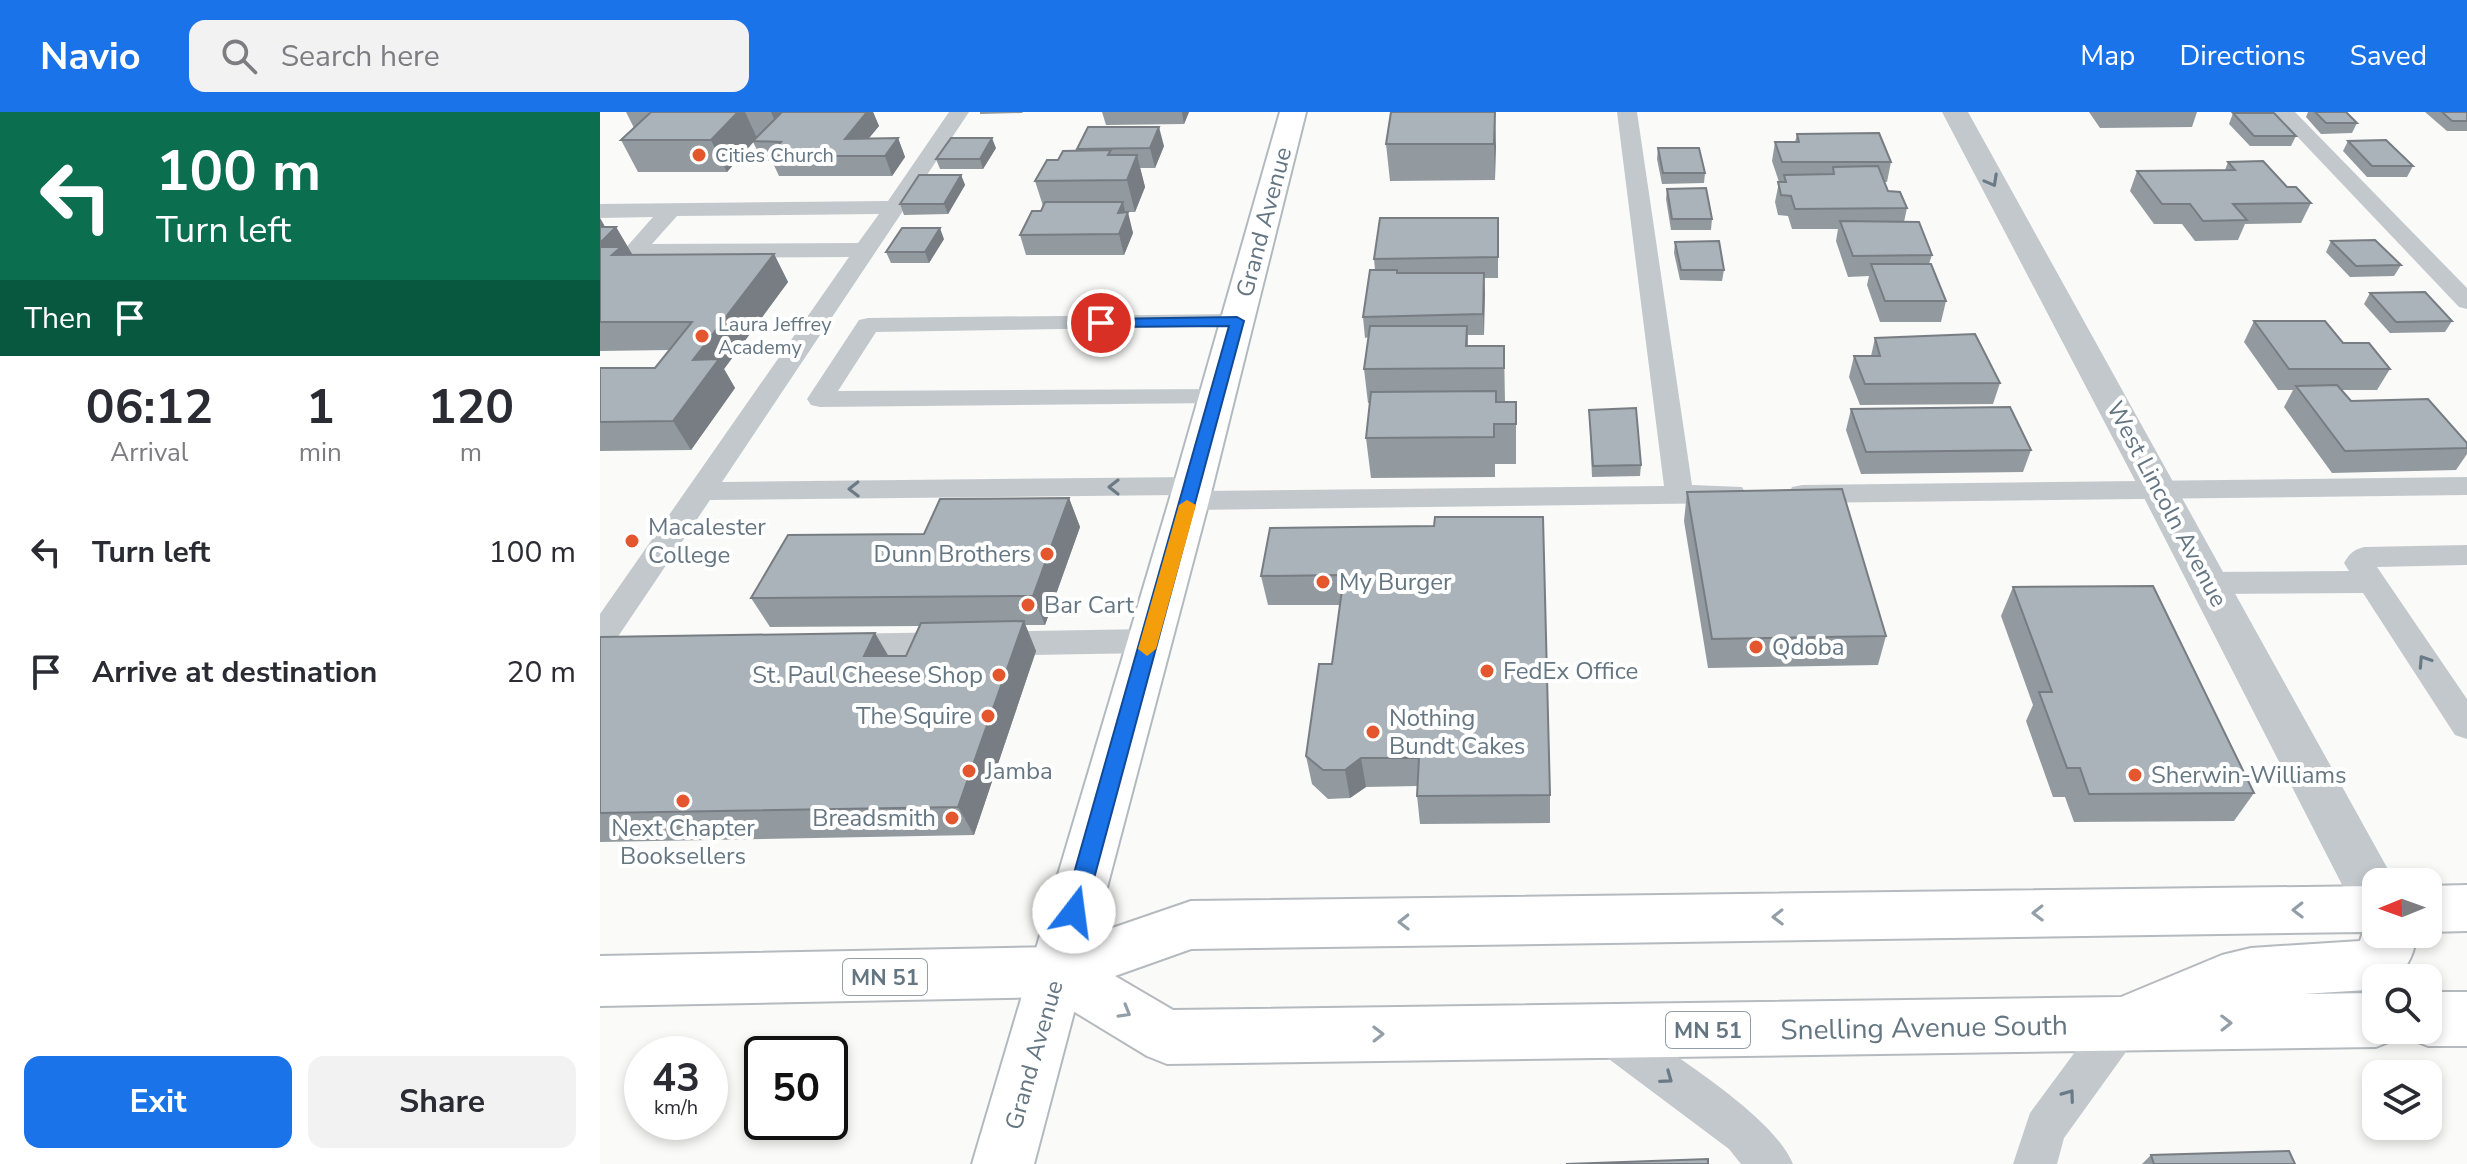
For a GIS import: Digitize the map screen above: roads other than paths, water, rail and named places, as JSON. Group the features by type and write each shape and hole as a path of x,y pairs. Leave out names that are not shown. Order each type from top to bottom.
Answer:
{"main road":[{"name":"Grand Avenue","path":"1003,1164 1293,112"},
{"path":"2442,909 2467,908"},
{"name":"MN 51","path":"600,981 1057,972 1191,925 2362,909"},
{"path":"2121,1024 2222,980 2282,968 2367,965 2381,959 2388,948"},
{"name":"Snelling Avenue South","path":"1057,972 1167,1037 2362,1020"},
{"path":"2442,1019 2467,1019"}],"street":[{"name":"West Lincoln Avenue","path":"1955,112 2362,871"}],"lane":[{"path":"600,639 959,112"},
{"path":"1627,112 1679,495"},
{"path":"2284,112 2467,302"},
{"path":"600,211 894,207"},
{"path":"671,210 634,251 865,250"},
{"path":"1217,395 820,399 868,325 1237,321"},
{"path":"701,491 1679,495 2467,486"},
{"path":"2467,555 2364,557 2359,563 2467,726"},
{"path":"2210,583 2372,582"},
{"path":"803,646 1149,641"},
{"path":"2035,1164 2045,1128 2121,1024"},
{"path":"1605,1031 1744,1134 1771,1164"}],"place":[{"name":"Cities Church","path":"699,155"},
{"name":"Laura Jeffrey Academy","path":"702,336"},
{"name":"Macalester College","path":"632,541"},
{"name":"Dunn Brothers","path":"1047,554"},
{"name":"My Burger","path":"1323,582"},
{"name":"Bar Cart","path":"1028,605"},
{"name":"Qdoba","path":"1756,647"},
{"name":"FedEx Office","path":"1487,671"},
{"name":"St. Paul Cheese Shop","path":"999,675"},
{"name":"The Squire","path":"988,716"},
{"name":"Nothing Bundt Cakes","path":"1373,732"},
{"name":"Jamba","path":"969,771"},
{"name":"Sherwin-Williams","path":"2135,775"},
{"name":"Next Chapter Booksellers","path":"683,801"},
{"name":"Breadsmith","path":"952,818"}]}
